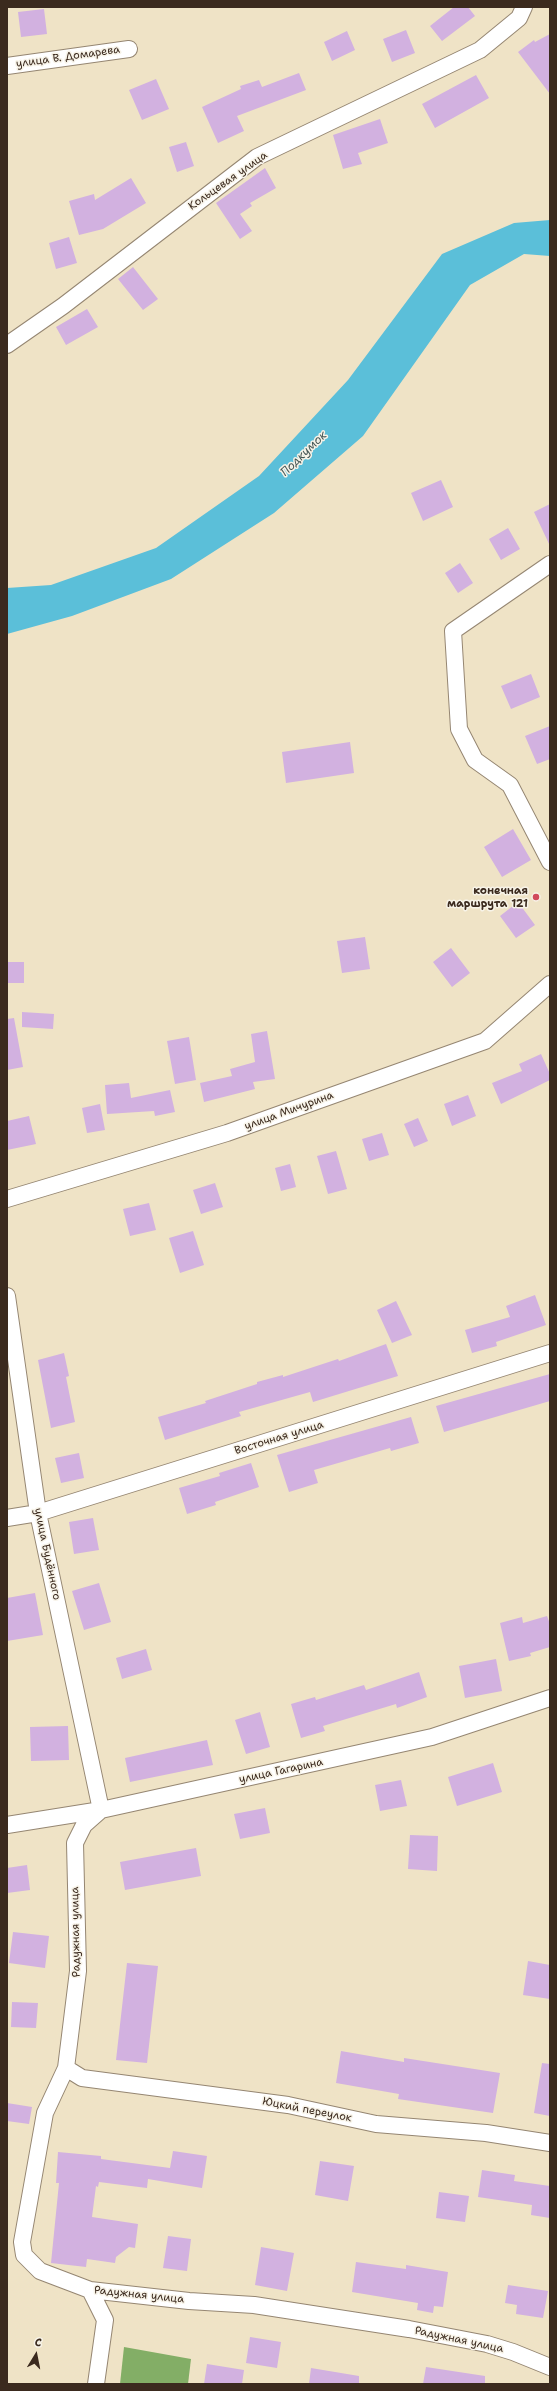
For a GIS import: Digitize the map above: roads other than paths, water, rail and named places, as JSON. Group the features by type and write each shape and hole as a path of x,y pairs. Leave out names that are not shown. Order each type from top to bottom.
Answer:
{"street":[{"name":"Кольцевая улица","path":"7,345 63,306 257,157 480,50 519,18 524,7"},
{"name":"улица В. Домарева","path":"7,66 130,49"},
{"path":"550,564 453,631 459,729 475,760 510,785 550,862"},
{"name":"улица Мичурина","path":"7,1199 227,1133 485,1041 550,984"},
{"name":"улица Будённого","path":"7,1296 38,1513 101,1810"},
{"name":"Восточная улица","path":"7,1518 38,1513 550,1353"},
{"name":"улица Гагарина","path":"7,1825 101,1810 432,1737 550,1698"},
{"name":"Радужная улица","path":"101,1810 84,1825 75,1843 78,1971 66,2068 46,2113 22,2242 24,2255 40,2271 90,2290 189,2301 254,2305 409,2329 487,2344 550,2367"},
{"name":"Юцкий переулок","path":"66,2068 82,2078 288,2105 376,2124 486,2133 550,2143"},
{"path":"90,2290 105,2320 96,2384"}],"water":[{"name":"Подкумок","path":"550,220 550,256 524,254 470,285 363,436 274,513 171,579 72,616 7,634 7,588 51,585 156,548 259,476 348,380 442,254 514,223"}],"place":[{"name":"конечная маршрута 121","path":"536,897"}]}
